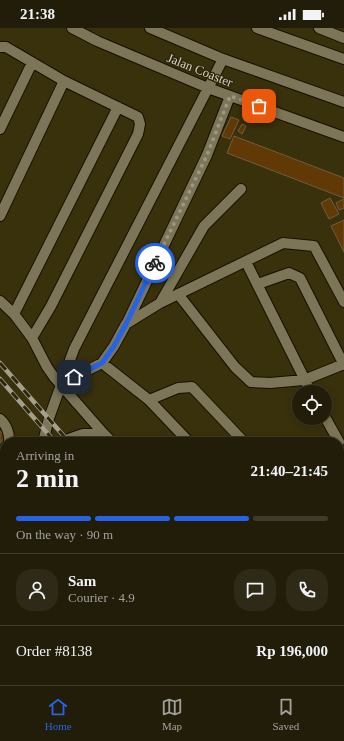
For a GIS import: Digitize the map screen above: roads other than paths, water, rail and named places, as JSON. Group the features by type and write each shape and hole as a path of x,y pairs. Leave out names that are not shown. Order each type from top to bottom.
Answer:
{"lane":[{"name":"Jalan Coaster","path":"72,28 97,41 208,88 344,137"},
{"name":"Jalan Coaster","path":"150,28 223,59 344,102"},
{"path":"257,28 344,59"},
{"path":"319,28 344,38"},
{"path":"0,47 6,47 64,81 138,117 140,124 138,134 51,306 32,338"},
{"path":"44,437 46,424 74,349 223,59"},
{"path":"0,129 32,63"},
{"path":"0,216 64,81"},
{"path":"60,384 102,363 114,346 207,155 230,96"},
{"path":"14,314 118,107"},
{"path":"160,303 204,226 241,189"},
{"path":"126,324 160,303 283,243 314,246 344,302"},
{"path":"246,262 307,385"},
{"path":"178,294 235,367 251,382 270,383 304,380 344,364 300,278 289,273 258,284"},
{"path":"0,301 14,314 32,338 47,367 60,384 107,437"},
{"path":"102,363 149,400 184,437"},
{"path":"149,400 178,388 192,387 239,437"},
{"path":"0,419 8,430 10,437"},
{"path":"329,425 336,437"},
{"path":"74,437 83,434 103,433"}],"railway":[{"path":"0,363 65,437"},
{"path":"0,379 51,437"}]}
